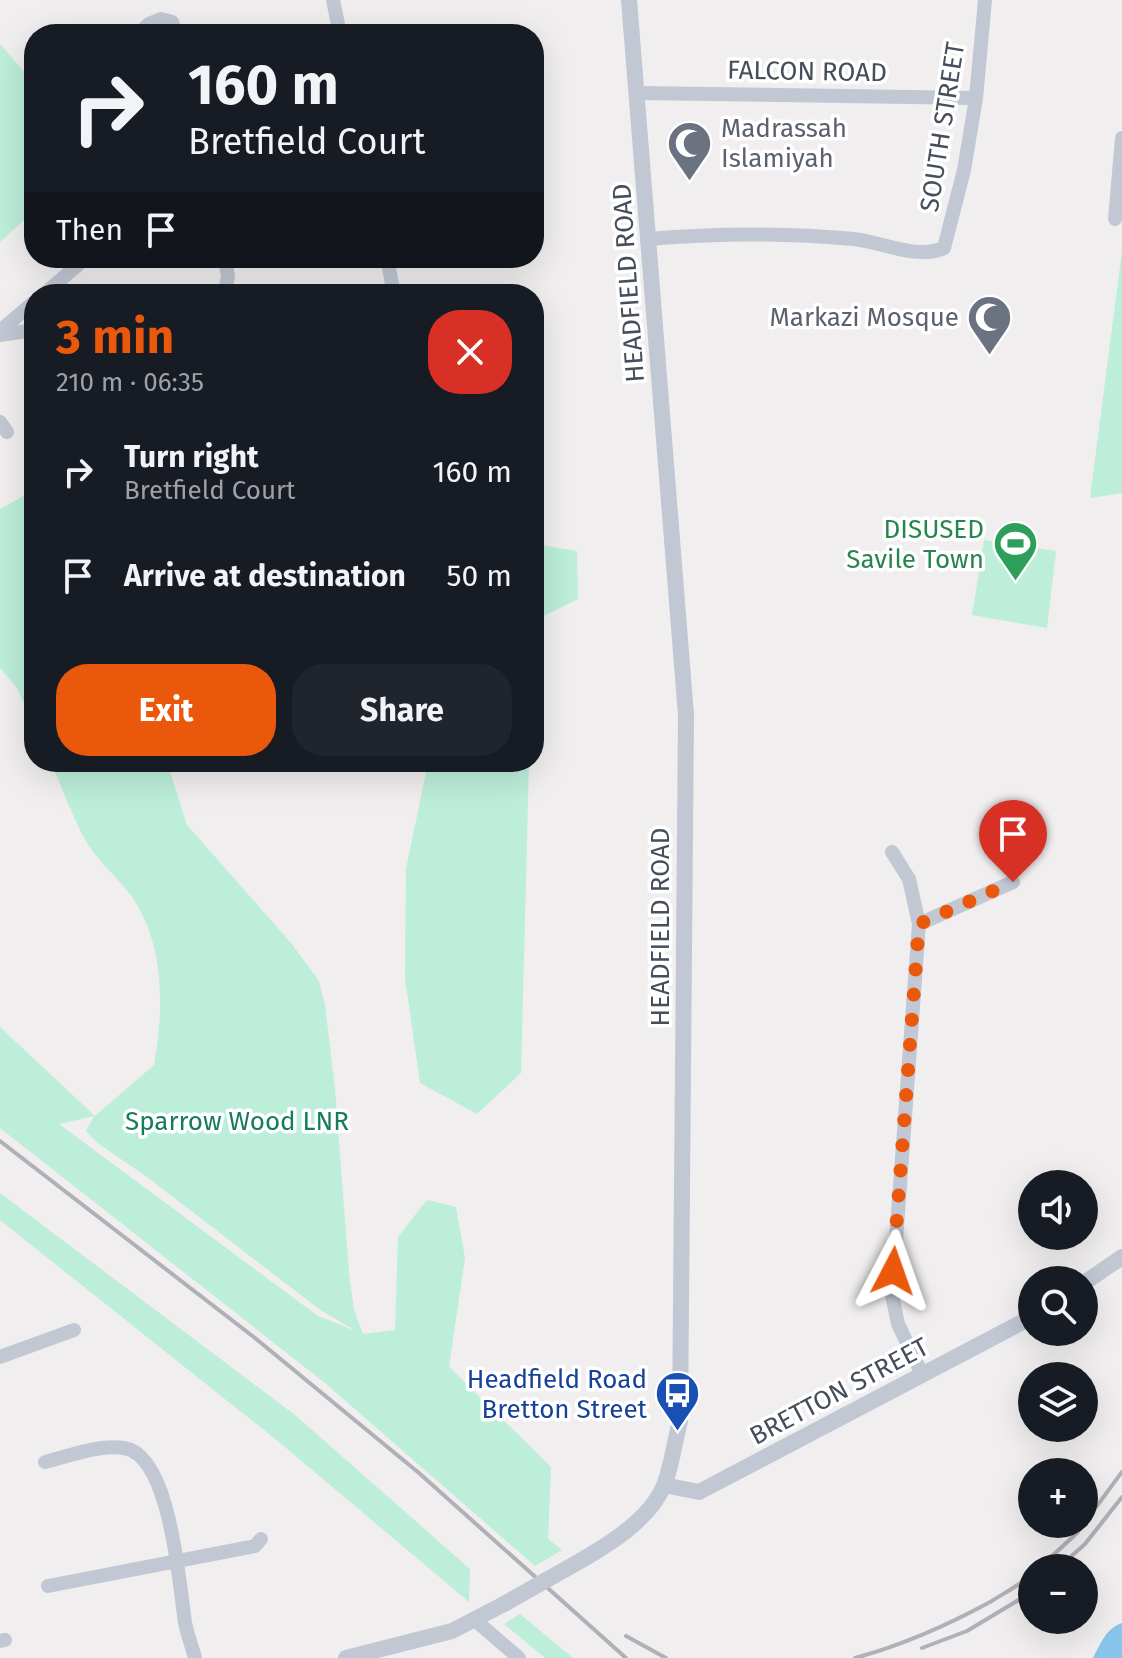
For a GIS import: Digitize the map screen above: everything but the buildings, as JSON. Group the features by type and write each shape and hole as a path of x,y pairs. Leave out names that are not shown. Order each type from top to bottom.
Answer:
{"street":[{"path":"333,0 338,24"},
{"name":"HEADFIELD ROAD","path":"346,1658 452,1631 619,1538 642,1516 664,1485 680,1421 686,715 629,0"},
{"name":"SOUTH STREET","path":"649,239 797,236 857,240 932,253 944,248 964,170 976,98 985,0"},
{"path":"149,24 161,19 173,24"},
{"name":"FALCON ROAD","path":"637,93 976,98"},
{"path":"1115,219 1122,138"},
{"path":"56,284 74,268"},
{"path":"0,333 24,311"},
{"path":"0,333 24,331"},
{"path":"892,852 909,879 919,924 892,1295 898,1324 922,1374"},
{"path":"919,924 1013,882"},
{"path":"1098,1273 1122,1257"},
{"name":"BRETTON STREET","path":"664,1485 699,1492 1018,1324"},
{"path":"0,1357 74,1330"},
{"path":"45,1462 112,1448 127,1448 142,1458 159,1486 173,1530 186,1626 195,1658"},
{"path":"48,1586 255,1546 261,1539"},
{"path":"475,1620 519,1658"}],"green space":[{"path":"0,44 24,72 24,220 0,242"},
{"path":"1122,251 1122,493 1090,498"},
{"path":"24,496 24,703 17,688 0,668 0,509"},
{"name":"DISUSED Savile Town","path":"984,540 1056,551 1047,628 972,615"},
{"path":"544,546 577,551 578,599 544,616"},
{"name":"Sparrow Wood LNR","path":"55,772 170,772 187,825 291,943 319,981 325,1005 335,1089 349,1273 354,1310 363,1334 395,1330 398,1237 427,1200 456,1207 465,1258 449,1367 551,1467 548,1539 562,1550 535,1566 325,1383 0,1128 0,1027 95,1116 154,1065 160,985 154,945 134,899 98,858 72,812","holes":["94,1116 86,1131 99,1144 319,1309 356,1331 318,1316 59,1124"]},
{"path":"426,772 529,772 521,1073 477,1114 420,1083 405,978 406,869"},
{"path":"0,1193 295,1415 470,1569 469,1602 279,1442 0,1220"},
{"path":"520,1614 573,1658 545,1658 504,1624"}],"water":[{"path":"1122,1623 1122,1658 1093,1658 1108,1633"}],"railway":[{"path":"0,1141 255,1338 419,1473 626,1658"},
{"path":"1054,1554 1077,1533 1122,1472"},
{"path":"1074,1554 1122,1497"},
{"path":"855,1658 907,1641 957,1619 1018,1585"},
{"path":"922,1648 967,1631 1018,1600"},
{"path":"626,1636 666,1658"}],"place":[{"name":"Madrassah Islamiyah","path":"690,182"},
{"name":"Markazi Mosque","path":"990,356"},
{"name":"DISUSED Savile Town","path":"1015,583"},
{"name":"Headfield Road Bretton Street","path":"678,1433"}],"route":[{"path":"893,1271 919,924 1013,882"}]}
